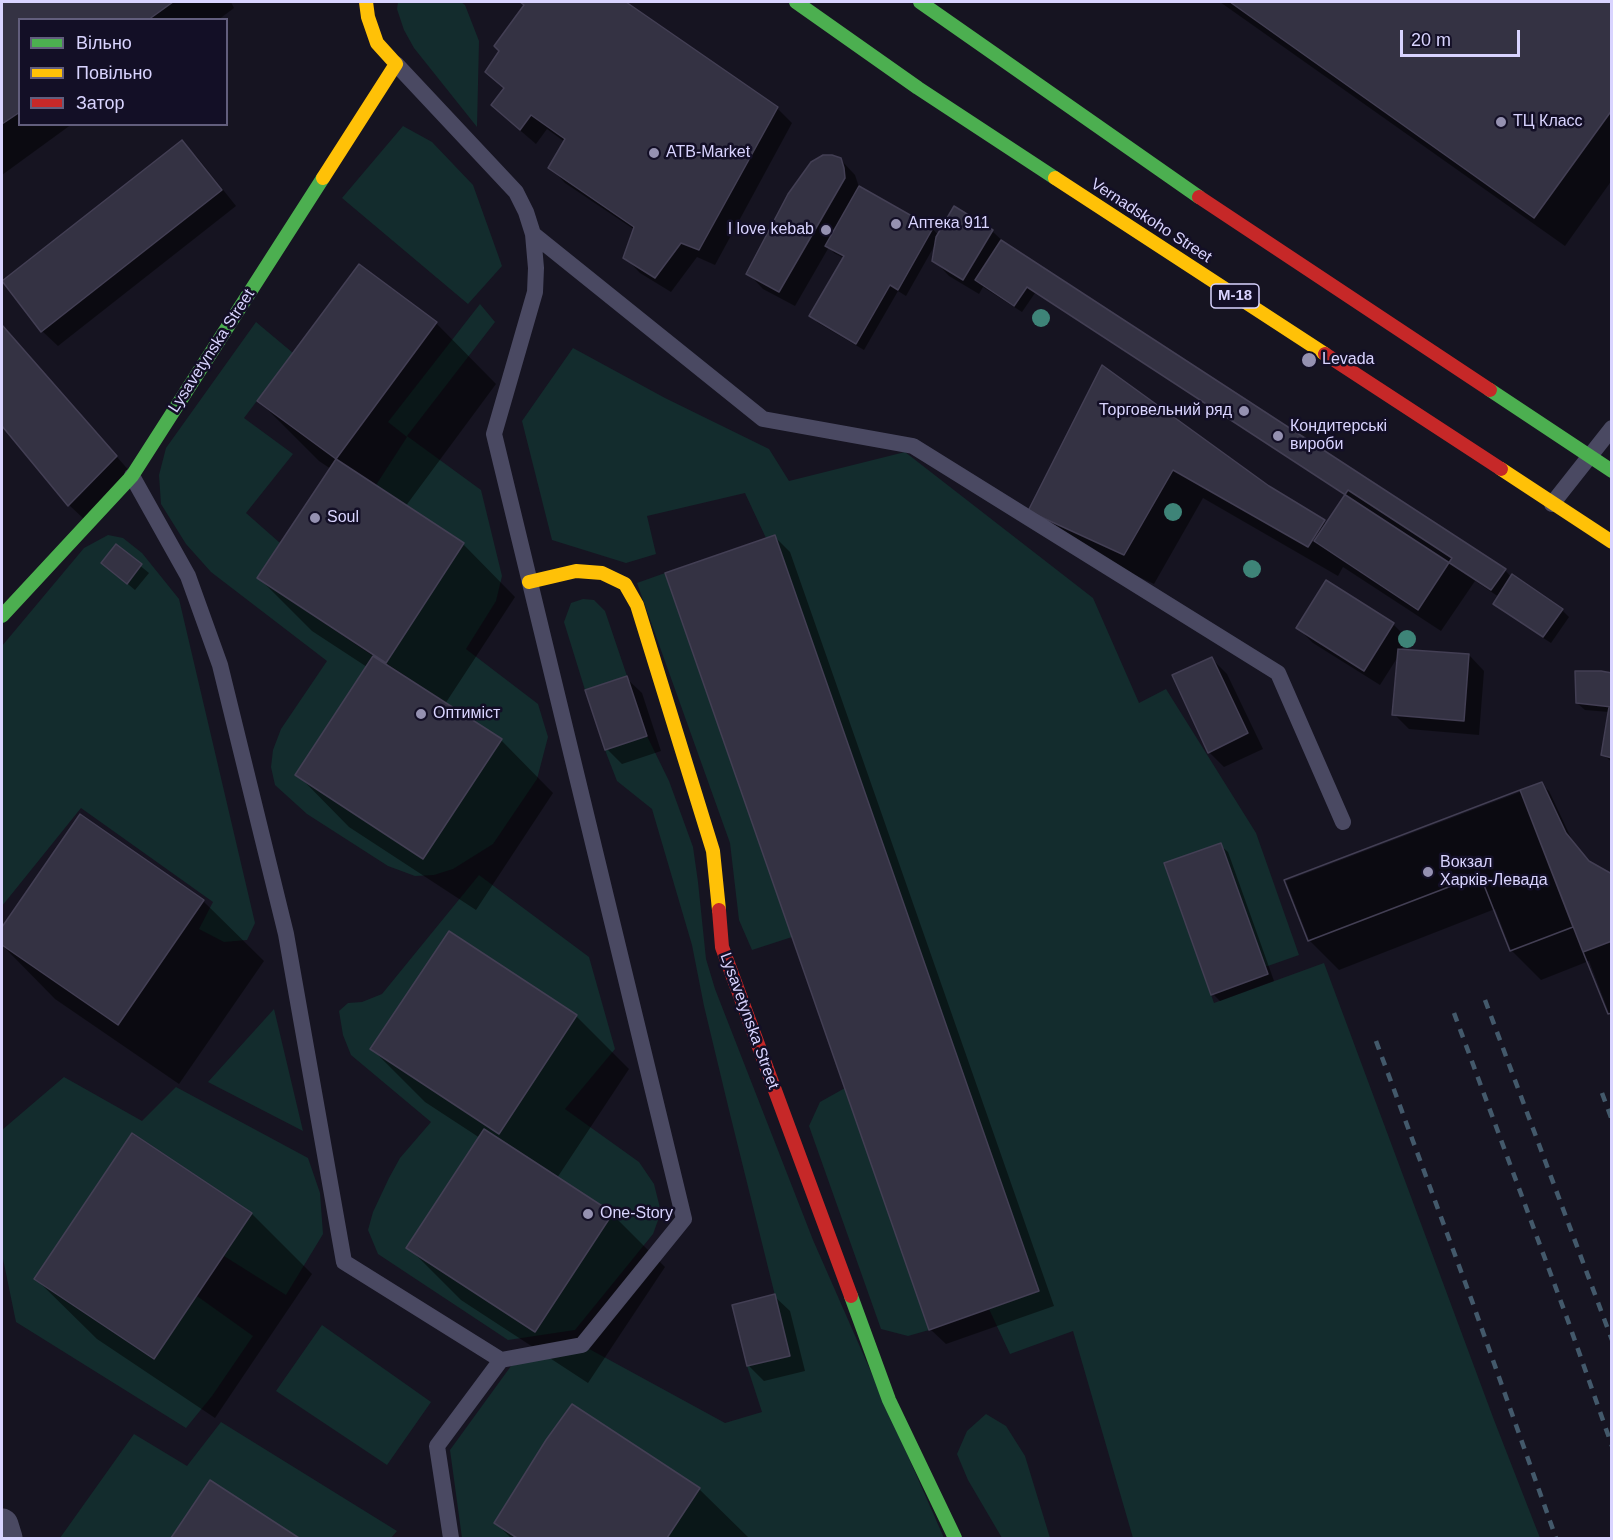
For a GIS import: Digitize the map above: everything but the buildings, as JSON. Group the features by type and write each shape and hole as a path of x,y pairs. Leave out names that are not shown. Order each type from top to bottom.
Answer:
{"street":[{"path":"366,2 368,17 377,43 396,63"},
{"name":"Vernadskoho Street","path":"796,2 918,88 1611,542"},
{"path":"920,2 1168,176 1611,471"},
{"name":"Lysavetynska Street","path":"2,616 132,476 396,63"},
{"name":"Lysavetynska Street","path":"529,582 576,571 602,573 625,585 637,604 713,851 722,947 889,1400 956,1539"},
{"path":"2,1525 6,1539"}],"lane":[{"path":"132,476 188,576 220,665 287,940 344,1262 501,1360 582,1345 684,1219 494,434 535,292 536,268 533,234 516,192 396,63"},
{"path":"533,234 763,419 913,446 1278,673 1342,822"},
{"path":"1552,504 1611,428"},
{"path":"451,1539 437,1446 501,1360"}],"green space":[{"path":"398,2 461,2 465,5 479,41 477,127 414,48 404,30 397,9"},
{"path":"403,126 432,142 473,185 502,266 468,304 342,198"},
{"path":"480,304 495,322 407,436 481,490 502,576 496,601 466,649 538,704 548,737 537,779 493,844 453,869 434,875 415,876 388,866 307,814 275,785 271,767 273,750 281,729 327,661 211,572 186,544 161,504 159,475 166,448 256,322 293,353 244,418 293,454 246,513 280,543 257,578 373,656 295,775 423,858 501,739 386,663 376,485 407,437 388,422"},
{"path":"573,348 665,398 769,449 789,481 905,452 1093,598 1139,703 1166,689 1256,833 1299,955 1265,967 1164,863 1214,1003 1324,963 1540,1538 1133,1538 1073,1331 1010,1354 989,1309 1039,1291 775,535 766,538 745,493 647,516 656,554 626,563 552,540 522,421"},
{"path":"108,535 123,538 142,553 179,599 255,923 247,940 224,942 199,929 213,902 81,808 2,906 2,646 84,548"},
{"path":"665,573 792,937 752,950 739,920 730,843 637,583"},
{"path":"583,599 594,600 605,611 627,676 585,690 564,622 571,603"},
{"path":"647,736 669,781 693,847 706,959 715,989 813,1240 944,1538 667,1538 700,1488 572,1404 494,1523 517,1538 462,1538 450,1450 511,1366 582,1345 725,1423 762,1412 747,1366 790,1356 704,1006 692,945 652,809 617,781 605,750"},
{"path":"479,875 589,957 615,1049 565,1109 639,1162 654,1184 661,1212 653,1234 575,1330 508,1340 378,1254 368,1230 373,1212 400,1158 431,1122 351,1055 343,1035 339,1011 348,1003 362,1002 382,994"},
{"path":"274,1009 303,1131 208,1082"},
{"path":"64,1077 142,1121 176,1087 308,1158 320,1193 323,1234 286,1295 224,1256 252,1213 133,1133 35,1279 154,1359 197,1296 253,1336 212,1396 186,1428 16,1322 2,1254 2,1130"},
{"path":"845,1088 929,1330 908,1336 881,1329 809,1126 820,1102"},
{"path":"322,1325 431,1402 387,1465 276,1391"},
{"path":"986,1414 1006,1426 1025,1456 1050,1538 1002,1538 968,1480 957,1454 967,1431"},
{"path":"221,1422 397,1531 391,1538 60,1538 134,1434 187,1466"}],"railway":[{"path":"1485,1000 1612,1340"},
{"path":"1454,1013 1612,1446"},
{"path":"1376,1041 1556,1538"},
{"path":"1602,1093 1612,1120"}],"traffic: fast":[{"path":"796,2 918,88 1055,178"},
{"path":"920,2 1199,197"},
{"path":"2,616 132,476 323,178"},
{"path":"1490,390 1612,471"},
{"path":"851,1296 889,1400 955,1538"}],"traffic: slow":[{"path":"323,178 396,64 377,43 368,17 366,2"},
{"path":"1055,178 1325,354"},
{"path":"1501,469 1612,542"},
{"path":"529,582 576,571 602,573 625,584 637,605 713,851 719,910"}],"traffic: jam":[{"path":"1199,197 1490,390"},
{"path":"1325,354 1501,469"},
{"path":"719,910 722,947 851,1296"}],"place":[{"name":"ТЦ Класс","path":"1501,122"},
{"name":"ATB-Market","path":"654,153"},
{"name":"Аптека 911","path":"896,224"},
{"name":"I love kebab","path":"826,230"},
{"name":"Levada","path":"1309,360"},
{"name":"Торговельний ряд","path":"1244,411"},
{"name":"Кондитерські вироби","path":"1278,436"},
{"name":"Soul","path":"315,518"},
{"name":"Оптиміст","path":"421,714"},
{"name":"Вокзал Харків-Левада","path":"1428,872"},
{"name":"One-Story","path":"588,1214"}]}
